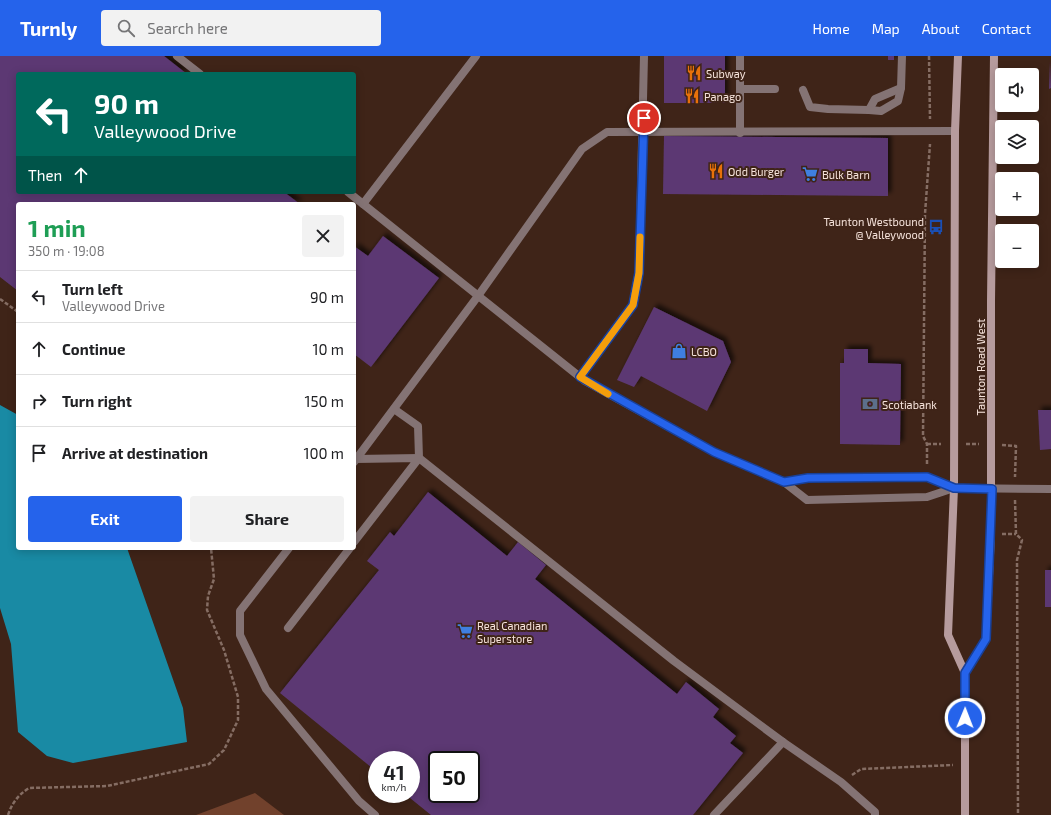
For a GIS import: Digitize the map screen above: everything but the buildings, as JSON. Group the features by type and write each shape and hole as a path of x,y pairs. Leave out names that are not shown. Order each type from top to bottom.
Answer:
{"main road":[{"path":"958,56 954,131 954,488 948,635 965,673 965,815"},
{"name":"Taunton Road West","path":"965,673 986,639 992,489 991,301 994,56"}],"street":[{"path":"177,56 197,72"},
{"path":"363,204 476,56"},
{"path":"580,377 633,305 639,273 644,131 644,56"},
{"path":"740,56 740,132"},
{"path":"803,90 810,107 881,111 898,101 901,88 902,56"},
{"path":"869,110 875,99 901,88"},
{"path":"740,89 775,89"},
{"path":"356,460 478,296 582,149 607,132 954,131"},
{"path":"350,194 580,377 714,452 784,482 807,500 927,497 954,488 1051,489"},
{"path":"356,539 419,458 418,426 394,409"},
{"path":"356,461 419,458 674,661 841,782 875,812 875,815"},
{"path":"784,482 808,478 927,477 954,488"},
{"path":"287,550 240,611 240,635 266,689 359,801 375,815"},
{"path":"288,628 348,550"},
{"path":"714,815 784,742"}],"path":[{"path":"927,477 927,444 923,436 925,222 930,132 929,56"},
{"path":"0,299 16,311"},
{"path":"954,444 992,444 1016,446 1016,534 1022,540 1017,560 1018,815"},
{"path":"8,815 11,806 20,793 29,788 107,786 210,764 224,750 238,720 238,697 224,650 208,610 208,596 214,579 211,550"},
{"path":"841,782 861,769 964,764"}],"shaded area":[{"path":"255,793 284,815 196,815"}],"water":[{"path":"0,405 16,414 16,550 128,550 183,708 187,742 73,763 47,756 18,732 11,644 0,608"}],"slow traffic":[{"path":"608,394 580,377 633,305 639,273 640,237"}],"place":[{"name":"Subway","path":"694,73"},
{"name":"Panago","path":"692,96"},
{"name":"Odd Burger","path":"716,171"},
{"name":"Bulk Barn","path":"810,174"},
{"name":"Taunton Westbound @ Valleywood","path":"936,227"},
{"name":"LCBO","path":"679,351"},
{"name":"Scotiabank","path":"870,404"},
{"name":"Real Canadian Superstore","path":"465,631"}],"route":[{"path":"644,118 639,273 633,305 580,377 714,452 784,482 808,478 927,477 954,488 992,489 986,639 965,673 965,718"}]}
